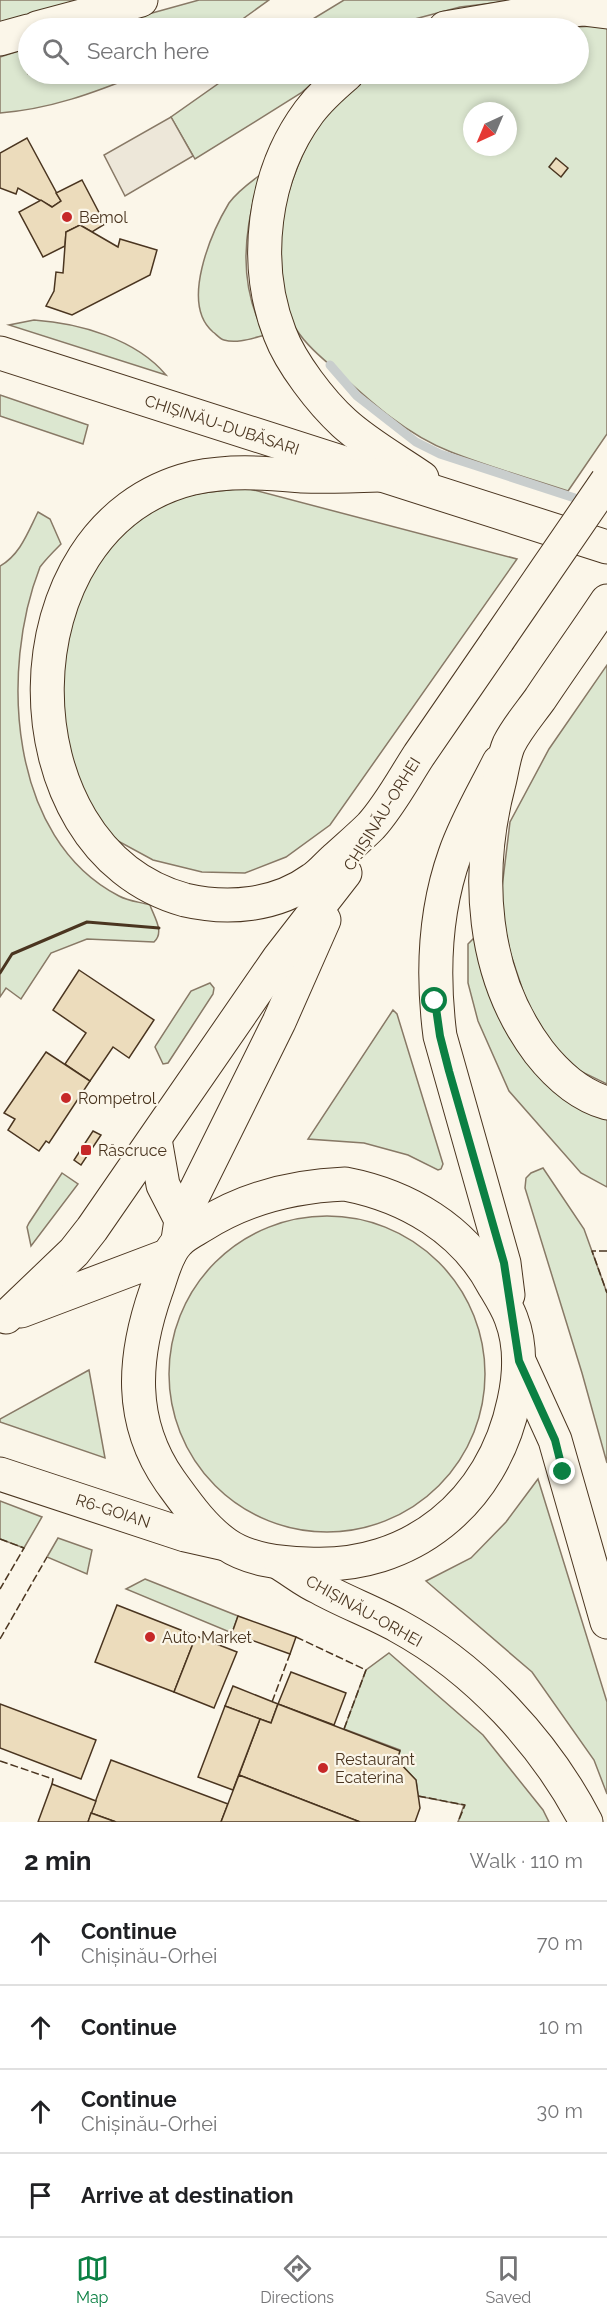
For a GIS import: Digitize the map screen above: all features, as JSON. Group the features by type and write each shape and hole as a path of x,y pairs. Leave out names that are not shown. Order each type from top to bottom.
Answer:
{"main road":[{"path":"74,18 141,0"},
{"path":"503,18 583,9 607,12"},
{"path":"0,39 18,34"},
{"path":"335,84 308,113 291,141 274,182 265,228 266,268 271,309 281,337 297,366 344,423 445,495"},
{"name":"CHIȘINĂU-DUBĂSARI","path":"0,353 607,548"},
{"path":"372,825 313,880 281,896 260,902 229,906 202,904 141,887 117,874 82,847 52,809 39,783 27,743 21,697 24,658 32,627 48,589 73,549 104,519 137,498 191,478 231,472 267,472 302,476 381,476"},
{"name":"CHIȘINĂU-ORHEI","path":"227,1545 198,1518 162,1470 148,1439 138,1404 137,1371 141,1340 176,1238 279,1022 345,873 372,825 607,481"},
{"path":"607,601 509,744 472,814 455,853 444,890 435,965 435,1001 440,1036 504,1263 519,1361 555,1440 607,1622"},
{"path":"509,744 495,797 486,874 486,914 499,975 514,1012 530,1040 549,1065 568,1083 594,1099 607,1103"},
{"path":"3,1318 74,1252 155,1139 279,958 345,873"},
{"path":"155,1139 176,1238"},
{"path":"3,1318 176,1238 245,1202 282,1191 314,1185 345,1184 371,1189 418,1208 440,1223 464,1244 486,1269 511,1318"},
{"path":"227,1545 279,1563 324,1565 388,1554 440,1525 464,1503 483,1479 499,1451 510,1421 519,1361"},
{"name":"R6-GOIAN","path":"0,1474 185,1535 227,1545"},
{"name":"CHIȘINĂU-ORHEI","path":"279,1563 319,1588 400,1627 449,1660 488,1692 512,1715 533,1741 573,1797 586,1822"}],"green space":[{"path":"0,0 84,0 18,18 0,24"},
{"path":"199,0 269,0 244,18 134,18"},
{"path":"344,0 519,0 460,7 419,18 314,18"},
{"path":"589,26 607,27 607,434 568,491 480,463 420,437 377,406 315,352 296,329 286,299 278,250 282,213 294,176 309,142 318,127 341,100 360,84 589,84"},
{"path":"18,51 18,84 116,84 72,99 36,108 0,113 0,57"},
{"path":"218,84 311,84 301,93 195,159 171,117"},
{"path":"260,175 250,216 246,256 250,296 265,335 229,341 213,332 203,320 199,304 202,268 214,232 229,203 239,191"},
{"path":"34,320 69,325 106,335 154,362 166,375 9,325"},
{"path":"0,395 88,425 83,444 0,416"},
{"path":"246,488 517,559 330,825 286,857 245,873 202,872 153,860 105,834 36,718 102,541 163,501 202,493"},
{"path":"38,512 50,519 61,544 40,567 27,608 20,653 18,701 23,748 35,794 54,835 82,870 119,896 150,905 158,924 159,934 154,942 87,939 51,953 21,999 6,988 0,997 0,566 18,549"},
{"path":"607,665 607,1084 580,1071 550,1042 526,1000 510,952 500,904 510,822 549,749"},
{"path":"474,938 607,1117 607,1187 581,1173 509,1091 478,1021 468,983 468,944"},
{"path":"210,983 214,988 213,994 168,1063 163,1064 156,1045 191,991"},
{"path":"393,1010 397,1014 443,1164 438,1170 408,1155 364,1143 308,1139"},
{"path":"543,1168 584,1229 607,1293 607,1463 525,1188 526,1178"},
{"path":"62,1173 78,1184 31,1246 27,1227"},
{"path":"327,1216 358,1219 387,1228 415,1243 439,1262 458,1286 473,1314 482,1343 485,1374 482,1405 473,1434 458,1462 439,1486 415,1505 387,1520 358,1529 327,1532 296,1529 267,1520 239,1505 215,1486 196,1462 181,1434 172,1405 169,1374 172,1343 181,1314 196,1286 215,1262 239,1243 267,1228 296,1219"},
{"path":"89,1370 105,1458 0,1422 0,1419"},
{"path":"538,1479 607,1702 607,1794 594,1760 532,1672 426,1581 471,1558 506,1522"},
{"path":"0,1501 42,1517 24,1548 0,1539"},
{"path":"58,1538 92,1550 87,1574 47,1557"},
{"path":"145,1579 238,1616 232,1633 126,1589"},
{"path":"389,1653 483,1735 543,1810 549,1822 458,1822 464,1805 418,1796 416,1780 397,1760 400,1750 344,1729 366,1670"}],"shaded area":[{"path":"171,117 193,156 125,196 104,155"}],"building":[{"path":"27,138 61,201 52,207 18,188 16,194 0,188 0,153"},
{"path":"556,158 568,168 561,177 549,167"},
{"path":"82,180 105,224 92,232 80,225 66,232 65,246 43,257 19,212 41,200 52,207 61,201 56,193"},
{"path":"80,225 118,247 120,239 157,250 150,275 72,315 46,306 54,291 56,272 63,273 66,232"},
{"path":"79,970 154,1020 129,1058 113,1047 90,1081 65,1064 86,1033 53,1010"},
{"path":"46,1052 90,1081 49,1143 46,1141 39,1151 8,1130 15,1119 4,1113"},
{"path":"93,1131 101,1135 81,1165 74,1160"},
{"path":"117,1605 196,1636 174,1692 95,1662"},
{"path":"238,1616 296,1637 290,1654 232,1633"},
{"path":"196,1636 237,1652 214,1708 174,1692"},
{"path":"291,1672 346,1693 334,1725 278,1704"},
{"path":"233,1686 278,1704 271,1723 225,1706"},
{"path":"0,1704 96,1740 81,1779 0,1748"},
{"name":"Restaurant Ecaterina","path":"278,1704 400,1751 397,1760 416,1780 420,1808 415,1822 360,1822 239,1775 260,1719 271,1723"},
{"path":"225,1706 260,1719 233,1790 198,1777"},
{"path":"111,1760 228,1804 221,1822 116,1822 91,1813"},
{"path":"239,1775 360,1822 221,1822"},
{"path":"52,1784 96,1801 88,1822 38,1822"},
{"path":"91,1813 116,1822 88,1822"}],"waterway":[{"path":"330,365 357,396 416,442 440,454 587,502"}],"fence":[{"path":"607,1251 592,1251 607,1293"},
{"path":"0,1539 24,1548 0,1589"},
{"path":"0,1639 47,1557"},
{"path":"296,1637 366,1670 344,1729"},
{"path":"272,1702 290,1654"},
{"path":"0,1761 53,1779 52,1784"},
{"path":"418,1796 465,1805 458,1822"}],"wall":[{"path":"0,973 12,954 87,922 159,928"}],"place":[{"name":"Bemol","path":"67,217"},
{"name":"Rompetrol","path":"66,1098"},
{"name":"Răscruce","path":"86,1150"},
{"name":"Auto Market","path":"150,1637"},
{"name":"Restaurant Ecaterina","path":"323,1768"}],"route":[{"path":"435,1001 440,1036 449,1071 504,1263 519,1361 555,1440 563,1472"}]}
